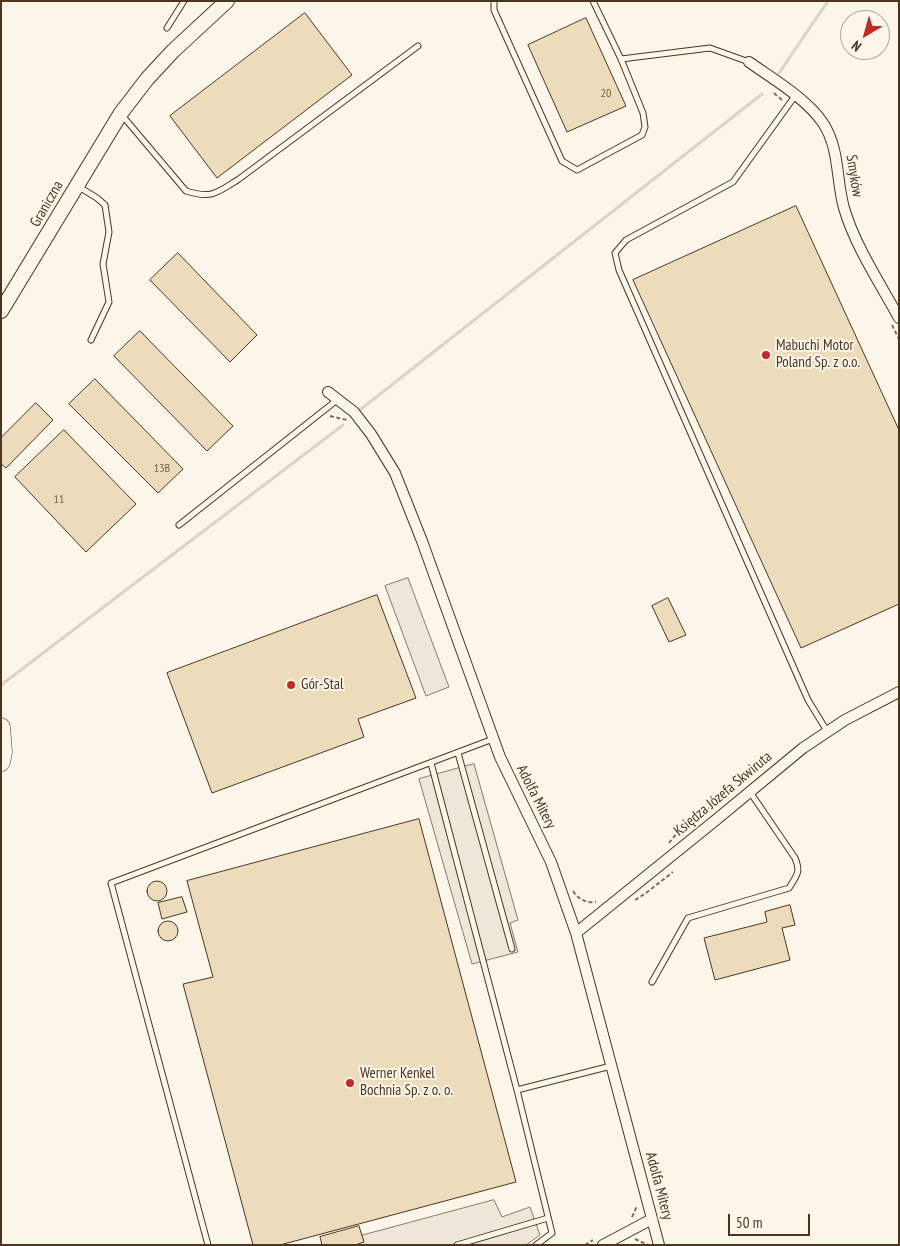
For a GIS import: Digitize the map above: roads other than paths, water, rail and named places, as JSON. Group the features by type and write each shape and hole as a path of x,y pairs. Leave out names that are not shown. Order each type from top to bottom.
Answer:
{"highway":[{"path":"1,727 3,752 1,762"}],"main road":[{"name":"Graniczna","path":"1,311 121,114 147,79 173,51 227,1"}],"street":[{"name":"Smyków","path":"749,62 795,96 815,114 829,133 835,151 840,194 848,221 899,318"},
{"name":"Adolfa Mitery","path":"328,392 354,412 395,473 422,541 493,739 509,777 551,862 576,933 659,1245"},
{"name":"Księdza Józefa Skwiruta","path":"576,933 803,748 827,731 870,706 899,692"},
{"path":"604,1245 652,1218"}],"lane":[{"path":"167,28 184,1"},
{"path":"494,1 494,10 562,161 577,170 642,135 645,127 643,113 621,59 593,1"},
{"path":"121,114 186,191 200,195 216,194 418,46"},
{"path":"621,59 710,48 749,62"},
{"path":"795,96 733,182 626,240 616,254 619,270 804,691 827,731"},
{"path":"76,185 105,205 109,232 103,264 109,302 91,340"},
{"path":"179,525 338,399"},
{"path":"208,1245 111,883 493,739"},
{"path":"458,753 512,949"},
{"path":"431,763 517,1090 552,1233 536,1245"},
{"path":"652,982 688,918 789,888 796,877 799,868 795,858 750,792"},
{"path":"517,1090 611,1066"},
{"path":"456,1245 548,1218"}],"waterway":[{"path":"779,73 828,1"},
{"path":"361,409 762,94"},
{"path":"1,685 343,425"}],"place":[{"name":"Mabuchi Motor Poland Sp. z o.o.","path":"766,355"},
{"name":"Gór-Stal","path":"291,685"},
{"name":"Werner Kenkel Bochnia Sp. z o. o.","path":"350,1083"}]}
